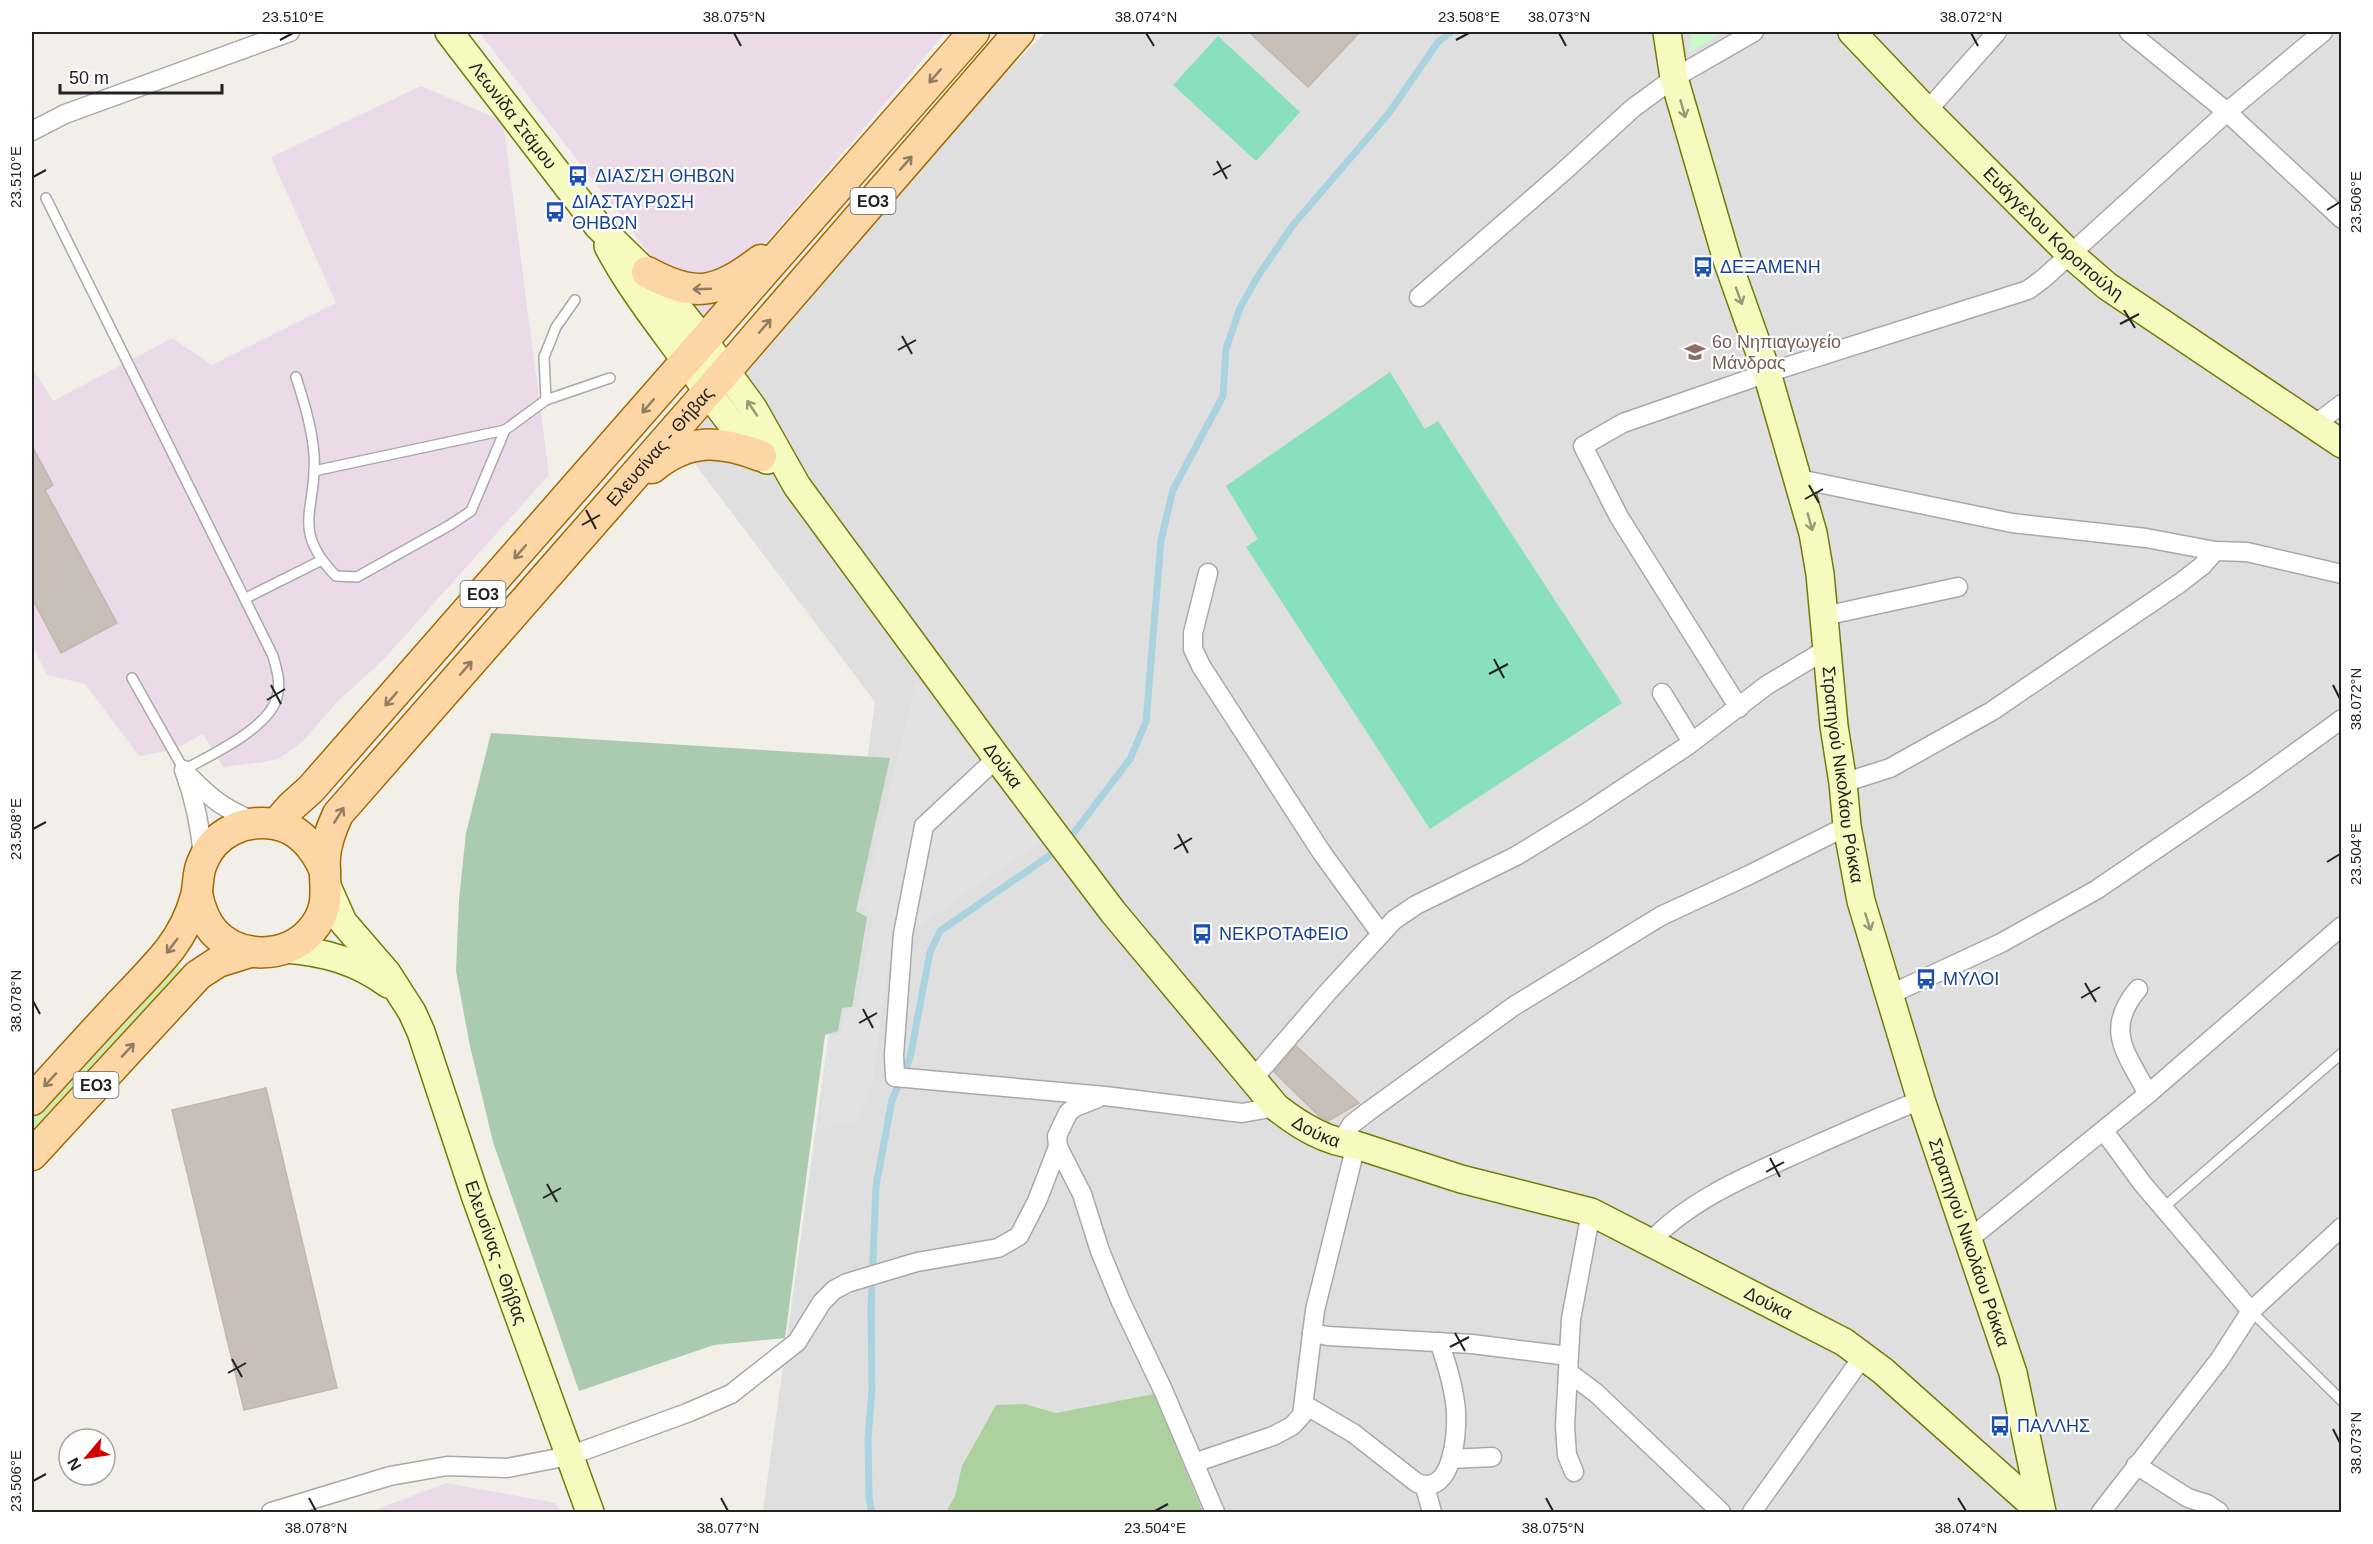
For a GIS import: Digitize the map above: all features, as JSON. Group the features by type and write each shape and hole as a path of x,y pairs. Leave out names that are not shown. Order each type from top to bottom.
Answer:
{"main road":[{"name":"Λεωνίδα Στάμου","path":"449,32 598,226 647,272 695,351"},
{"name":"Ελευσίνας - Θήβας","path":"32,1100 170,948 190,916 197,894 198,877 203,860 212,845 225,834 241,826 267,823 319,780 974,32"},
{"name":"Ελευσίνας - Θήβας","path":"197,894 202,914 214,932 230,945 250,952 262,953 286,949 300,941 312,930 326,902 325,855 330,831 338,814 1019,32"},
{"name":"Στρατηγού Νικολάου Ρόκκα","path":"1667,32 1674,78 1727,260 1767,373 1813,533 1820,574 1834,726 1847,826 1861,901 1922,1100 2013,1373 2041,1512"},
{"name":"Ευάγγελου Κοροπούλη","path":"1852,32 2070,255 2107,286 2342,444"},
{"name":"Λεωνίδα Στάμου","path":"598,226 622,272 695,351"},
{"name":"ΕΟ3","path":"647,272 668,284 685,288 714,288 744,273 804,227"},
{"name":"Δούκα","path":"695,351 717,381 770,436 797,486 1113,912 1276,1107 1311,1131 1347,1144 1461,1179 1592,1212 1844,1342 1864,1356 2041,1512"},
{"name":"Δούκα","path":"717,381 737,429 761,456 797,486"},
{"name":"ΕΟ3","path":"612,500 668,455 682,448 708,444 744,450 761,456"},
{"path":"267,823 292,830 307,841 318,854 326,878"},
{"name":"Ελευσίνας - Θήβας","path":"326,878 344,922 374,955 412,1012 429,1053 476,1198 590,1512"},
{"path":"286,949 314,951 341,958 380,978 401,994"},
{"name":"Ελευσίνας - Θήβας","path":"32,1155 198,975 218,962 250,952"}],"street":[{"path":"32,131 65,114 290,32"},
{"path":"1419,297 1633,108 1674,78 1754,32"},
{"path":"1927,111 1997,32"},
{"path":"2129,32 2227,112 2342,219"},
{"path":"1739,708 1619,517 1583,446 1623,423 1767,373 2028,290 2070,255 2227,112 2323,32"},
{"path":"2313,426 2342,404"},
{"path":"1799,479 2012,523 2146,538 2215,550 2247,552 2342,574"},
{"path":"1843,783 1890,768 1992,711 2180,583 2202,566 2215,550"},
{"path":"1208,573 1193,633 1193,649 1201,666 1322,853 1381,934"},
{"path":"1824,616 1958,587"},
{"path":"1252,1080 1394,920 1416,905 1516,856 1583,815 1692,742 1767,685 1827,649"},
{"path":"1662,693 1692,742"},
{"path":"1891,994 2001,943 2097,890 2255,782 2342,719"},
{"path":"997,758 924,826 903,934 894,1056 895,1077 1105,1096 1242,1113 1276,1107"},
{"path":"184,770 214,801 232,813 267,823"},
{"path":"184,770 201,832 203,860"},
{"path":"1194,1463 1273,1436 1292,1426 1302,1415 1312,1332 1346,1179 1347,1144 1352,1124 1514,1006 1661,916 1847,826"},
{"path":"1968,1240 2104,1131 2342,926"},
{"path":"2138,989 2128,1001 2120,1017 2119,1030 2121,1046 2148,1094"},
{"path":"1105,1096 1086,1102 1068,1113 1057,1136 1058,1147 1082,1194 1100,1251 1121,1302 1163,1390 1215,1512"},
{"path":"1649,1243 1668,1223 1757,1171 1922,1100"},
{"path":"2104,1131 2163,1208 2251,1311"},
{"path":"278,1511 390,1476 447,1466 507,1468 569,1456 687,1413 731,1394 797,1342 822,1302 834,1290 847,1283 917,1262 984,1252 1009,1243 1019,1236 1028,1222 1058,1147"},
{"path":"1574,1472 1567,1455 1565,1426 1568,1364 1576,1289 1592,1212"},
{"path":"2101,1512 2220,1359 2251,1311 2341,1229"},
{"path":"1312,1332 1328,1336 1439,1342 1568,1364 1720,1512"},
{"path":"1305,1405 1353,1433 1417,1484 1425,1487 1438,1482 1446,1475 1456,1412 1449,1369 1439,1342"},
{"path":"1752,1512 1864,1356"},
{"path":"1450,1459 1492,1457"},
{"path":"2136,1465 2188,1498 2207,1504 2219,1512"},
{"path":"1425,1487 1432,1512"}],"lane":[{"path":"46,198 246,598 273,656 279,678 277,699 268,714 254,728 184,770 132,678"},
{"path":"546,400 544,357 556,327 575,300"},
{"path":"296,377 308,416 314,454 314,484 307,518 310,539 320,561 336,576 357,577 471,511 505,430"},
{"path":"314,471 505,430 546,400 610,378"},
{"path":"246,598 320,561"},
{"path":"2163,1208 2342,1053"},
{"path":"2251,1311 2342,1401"}],"shaded area":[{"path":"479,32 946,32 700,320"},
{"path":"1046,32 2341,32 2341,1512 763,1511 875,702 661,419"},
{"path":"421,86 503,121 549,475 383,660 337,702 303,741 290,751 278,759 223,767 203,734 173,750 139,756 85,684 47,675 32,645 32,367 53,401 172,338 212,365 336,303 271,157"},
{"path":"916,680 1041,842 912,930 894,927 872,1085 855,1123 820,1126 828,1040 840,1034 844,1013 857,1006 873,918 863,902"},
{"path":"446,1483 556,1503 560,1512 370,1512"}],"green space":[{"path":"1692,32 1723,32 1689,53"},
{"path":"1218,36 1300,112 1256,161 1173,85"},
{"path":"1390,372 1425,429 1438,421 1622,703 1430,829 1246,547 1258,539 1226,486"},
{"path":"491,733 890,758 856,911 867,917 852,1007 842,1008 838,1031 825,1035 785,1338 714,1345 579,1391 493,1142 470,1046 456,971 459,899 466,833"},
{"path":"175,963 184,971 32,1138 32,1117"},
{"path":"1154,1394 1203,1512 946,1512 955,1496 962,1466 996,1405 1024,1404 1056,1413"}],"building":[{"path":"1249,32 1360,32 1308,87"},
{"path":"32,446 53,485 45,490 117,623 61,653 32,598"},
{"path":"1296,1046 1359,1103 1328,1121 1320,1117 1274,1072"},
{"path":"266,1088 337,1388 244,1410 172,1110"}],"waterway":[{"path":"1073,834 1130,759 1146,722 1161,540 1173,490 1223,396 1226,349 1240,308 1258,276 1293,225 1389,113 1438,42 1451,32"},
{"path":"872,1512 869,1498 868,1438 872,1390 871,1309 876,1186 892,1100 910,1058 930,952 940,931 1049,856"}],"place":[{"name":"ΔΙΑΣ/ΣΗ ΘΗΒΩΝ","path":"578,176"},
{"name":"ΔΙΑΣΤΑΥΡΩΣΗ ΘΗΒΩΝ","path":"555,212"},
{"name":"ΔΕΞΑΜΕΝΗ","path":"1703,267"},
{"name":"6ο Νηπιαγωγείο Μάνδρας","path":"1695,352"},
{"name":"ΝΕΚΡΟΤΑΦΕΙΟ","path":"1202,934"},
{"name":"ΜΥΛΟΙ","path":"1926,979"},
{"name":"ΠΑΛΛΗΣ","path":"2000,1426"}]}
